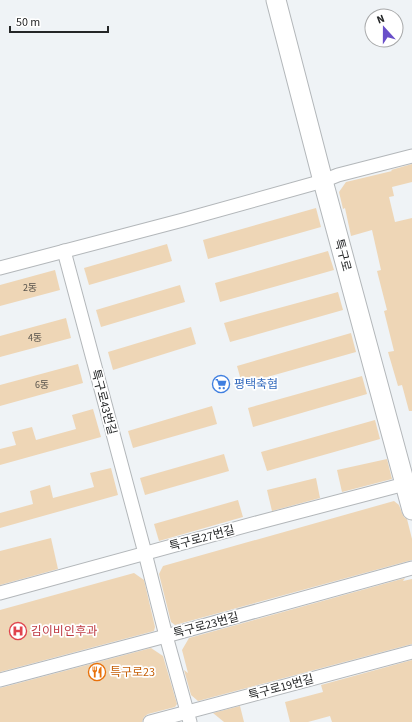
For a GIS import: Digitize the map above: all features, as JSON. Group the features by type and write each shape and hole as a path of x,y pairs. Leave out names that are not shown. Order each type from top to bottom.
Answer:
{"street":[{"name":"특구로","path":"276,0 323,181 408,483 412,510"},
{"path":"0,268 183,220 323,181 338,175 412,156"},
{"name":"특구로43번길","path":"64,251 166,636 189,717"},
{"name":"특구로27번길","path":"0,593 408,483"},
{"name":"특구로23번길","path":"0,680 412,568"},
{"name":"특구로19번길","path":"150,722 189,717 412,652"}],"building":[{"path":"412,164 412,182 392,187 394,196 389,197 395,222 412,218 412,411 409,411 402,385 398,386 388,352 394,351 384,311 387,310 377,271 381,270 372,230 351,236 345,208 343,209 339,192 346,182 392,171 391,170"},
{"path":"316,208 321,227 208,259 203,240"},
{"path":"167,244 172,261 89,285 84,268"},
{"path":"328,251 334,270 220,302 215,283"},
{"path":"55,270 60,290 0,306 0,285"},
{"path":"180,285 185,302 101,327 96,310"},
{"path":"338,292 343,310 230,342 224,323"},
{"path":"66,318 71,338 0,357 0,336"},
{"path":"191,327 196,344 113,370 108,352"},
{"path":"351,333 356,352 242,384 237,366"},
{"path":"78,364 83,383 0,406 0,385"},
{"path":"362,376 367,394 253,427 248,408"},
{"path":"212,406 217,424 133,448 128,431"},
{"path":"93,409 101,437 0,465 0,449 16,445 12,432 32,427 36,440 76,429 72,415"},
{"path":"375,420 380,439 267,471 261,452"},
{"path":"224,454 229,471 145,495 140,478"},
{"path":"387,459 392,479 342,492 337,470"},
{"path":"111,468 118,495 0,528 0,513 33,504 30,491 50,485 53,498 94,487 90,473"},
{"path":"316,478 320,498 272,511 267,490"},
{"path":"238,500 243,517 159,541 154,524"},
{"path":"394,501 399,505 404,517 407,519 412,539 412,560 175,625 171,622 159,574 163,566"},
{"path":"51,538 58,569 0,585 0,551"},
{"path":"134,573 144,580 155,627 154,631 0,672 0,610"},
{"path":"405,578 403,581 412,579 412,644 198,701 191,695 184,670 188,673 182,650 189,638"},
{"path":"151,648 163,656 177,704 175,707 148,714 144,717 142,722 0,722 0,688"},
{"path":"412,660 412,722 332,722 330,716 308,722 290,722 285,702 323,692 321,685"},
{"path":"240,706 244,722 224,722 213,713"}],"place":[{"name":"평택축협","path":"221,384"},
{"name":"김이비인후과","path":"18,631"},
{"name":"특구로23","path":"97,672"}]}
